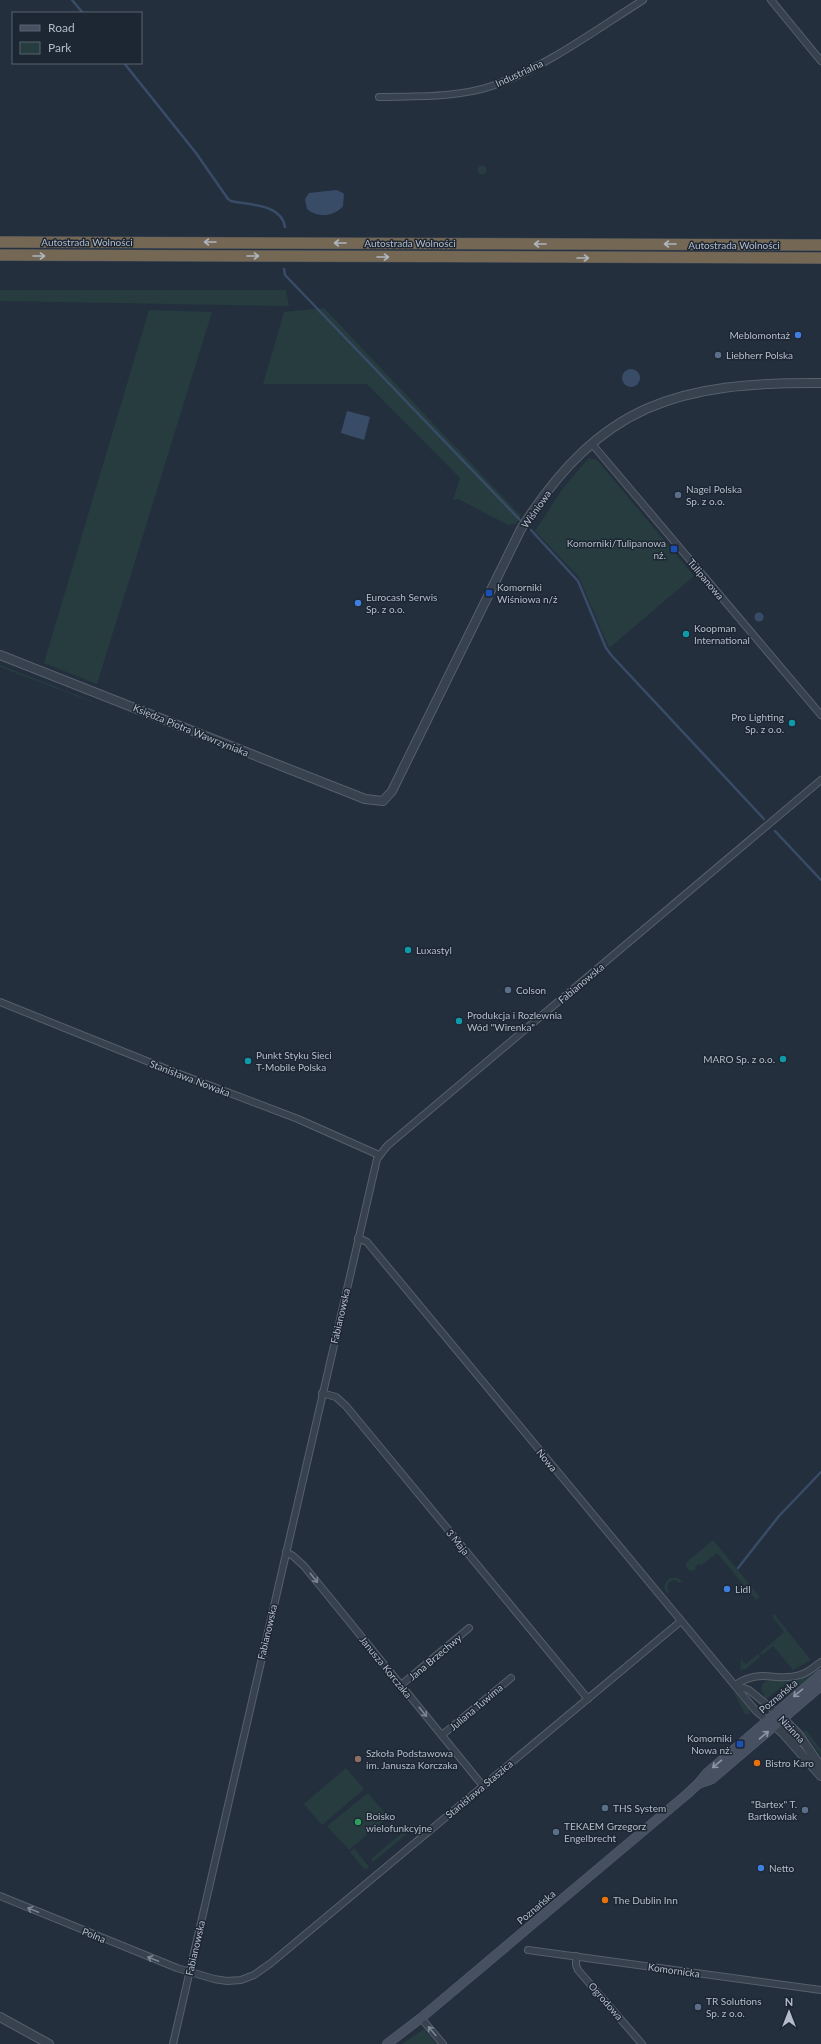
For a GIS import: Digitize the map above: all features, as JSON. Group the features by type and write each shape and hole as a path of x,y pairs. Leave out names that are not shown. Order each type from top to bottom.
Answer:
{"highway":[{"name":"Autostrada Wolności","path":"0,242 821,245"},
{"name":"Autostrada Wolności","path":"0,256 821,258"}],"main road":[{"name":"Poznańska","path":"387,2044 421,2018 698,1784 707,1773 821,1674"},
{"name":"Poznańska","path":"698,1784 712,1778 821,1686"}],"street":[{"name":"Industrialna","path":"379,97 443,95 490,86 535,68 643,0"},
{"path":"770,0 821,61"},
{"name":"Wiśniowa","path":"383,801 392,791 521,530 547,492 592,444 608,430 632,414 654,404 683,395 715,388 747,384 821,383"},
{"name":"Tulipanowa","path":"592,444 821,715"},
{"name":"Księdza Piotra Wawrzyniaka","path":"0,655 365,800 383,801"},
{"name":"Fabianowska","path":"173,2044 373,1172 379,1155 387,1146 821,780"},
{"name":"Stanisława Nowaka","path":"0,1002 169,1070 298,1119 379,1155"},
{"name":"Nowa","path":"358,1238 367,1242 756,1711 767,1720"},
{"name":"3 Maja","path":"322,1393 336,1398 346,1406 588,1699"},
{"name":"Janusza Korczaka","path":"286,1552 304,1566 483,1786"},
{"name":"Stanisława Staszica","path":"190,1972 227,1981 241,1980 258,1973 681,1621"},
{"name":"Jana Brzechwy","path":"401,1685 469,1628"},
{"path":"735,1685 753,1676 797,1676 807,1672 821,1662"},
{"name":"Juliana Tuwima","path":"442,1735 511,1678"},
{"name":"Nowa","path":"735,1685 748,1690 776,1712"},
{"name":"Nizinna","path":"776,1712 803,1741 821,1767"},
{"name":"Nizinna","path":"767,1720 775,1726 821,1776"},
{"name":"Polna","path":"0,1896 190,1972"},
{"name":"Komornicka","path":"528,1950 821,1990"},
{"name":"Ogrodowa","path":"576,1956 576,1965 578,1970 642,2044"},
{"path":"0,2017 49,2044"},
{"path":"421,2018 443,2044"}],"green space":[{"path":"482,165 487,170 482,175 477,170"},
{"path":"0,290 286,290 289,306 0,301"},
{"path":"324,308 521,516 516,524 508,525 458,499 453,500 460,478 367,384 263,384 284,312"},
{"path":"149,310 212,312 97,684 44,663"},
{"path":"589,458 597,460 694,576 609,648 579,577 535,531 563,488"},
{"path":"0,665 92,701 92,702 0,667"},
{"path":"713,1540 760,1597 756,1600 717,1553 702,1565 699,1564 695,1567 696,1569 693,1571 688,1570 686,1565 687,1562"},
{"path":"670,1578 678,1578 682,1581 680,1583 674,1580 669,1582 667,1587 669,1592 667,1594 664,1587"},
{"path":"774,1614 811,1660 793,1670 773,1646 762,1655 760,1653 784,1632 772,1616"},
{"path":"758,1654 760,1657 746,1669 740,1670 741,1659 746,1664"},
{"path":"810,1673 812,1675 788,1696 785,1693 785,1689 793,1682"},
{"path":"769,1680 790,1681 766,1699 761,1689 763,1683"},
{"path":"732,1689 749,1709 750,1712 748,1714 745,1714"},
{"path":"806,1730 821,1750 821,1755 803,1732"},
{"path":"346,1768 364,1789 322,1825 304,1804"},
{"name":"Boisko wielofunkcyjne","path":"368,1793 388,1817 349,1850 327,1826"},
{"path":"413,1824 415,1827 373,1862 371,1859"},
{"path":"354,1848 369,1867 365,1870 350,1852"},
{"path":"424,2029 436,2044 402,2044"}],"water":[{"path":"336,190 344,194 343,206 339,210 330,214 320,215 307,209 305,199 309,193"},
{"path":"631,369 637,372 640,378 637,384 631,387 625,384 622,378 625,372"},
{"path":"347,411 370,417 364,440 341,433"},
{"path":"759,612 764,617 759,622 754,617"}],"waterway":[{"path":"72,0 82,12"},
{"path":"125,64 196,153 228,199 271,210 283,219 285,227"},
{"path":"284,269 285,275 520,520"},
{"path":"531,530 578,581 606,648 612,656 764,819"},
{"path":"775,831 821,880"},
{"path":"738,1568 779,1516 821,1472"}],"place":[{"name":"Meblomontaż","path":"798,335"},
{"name":"Liebherr Polska","path":"718,355"},
{"name":"Nagel Polska Sp. z o.o.","path":"678,495"},
{"name":"Komorniki/Tulipanowa nż.","path":"674,549"},
{"name":"Komorniki Wiśniowa n/ż","path":"489,593"},
{"name":"Eurocash Serwis Sp. z o.o.","path":"358,603"},
{"name":"Koopman International","path":"686,634"},
{"name":"Pro Lighting Sp. z o.o.","path":"792,723"},
{"name":"Luxastyl","path":"408,950"},
{"name":"Colson","path":"508,990"},
{"name":"Produkcja i Rozlewnia Wód \"Wirenka\"","path":"459,1021"},
{"name":"MARO Sp. z o.o.","path":"783,1059"},
{"name":"Punkt Styku Sieci T-Mobile Polska","path":"248,1061"},
{"name":"Lidl","path":"727,1589"},
{"name":"Komorniki Nowa nż.","path":"740,1744"},
{"name":"Szkoła Podstawowa im. Janusza Korczaka","path":"358,1759"},
{"name":"Bistro Karo","path":"757,1763"},
{"name":"THS System","path":"605,1808"},
{"name":"\"Bartex\" T. Bartkowiak","path":"805,1810"},
{"name":"Boisko wielofunkcyjne","path":"358,1822"},
{"name":"TEKAEM Grzegorz Engelbrecht","path":"556,1832"},
{"name":"Netto","path":"761,1868"},
{"name":"The Dublin Inn","path":"605,1900"},
{"name":"TR Solutions Sp. z o.o.","path":"698,2007"}]}
